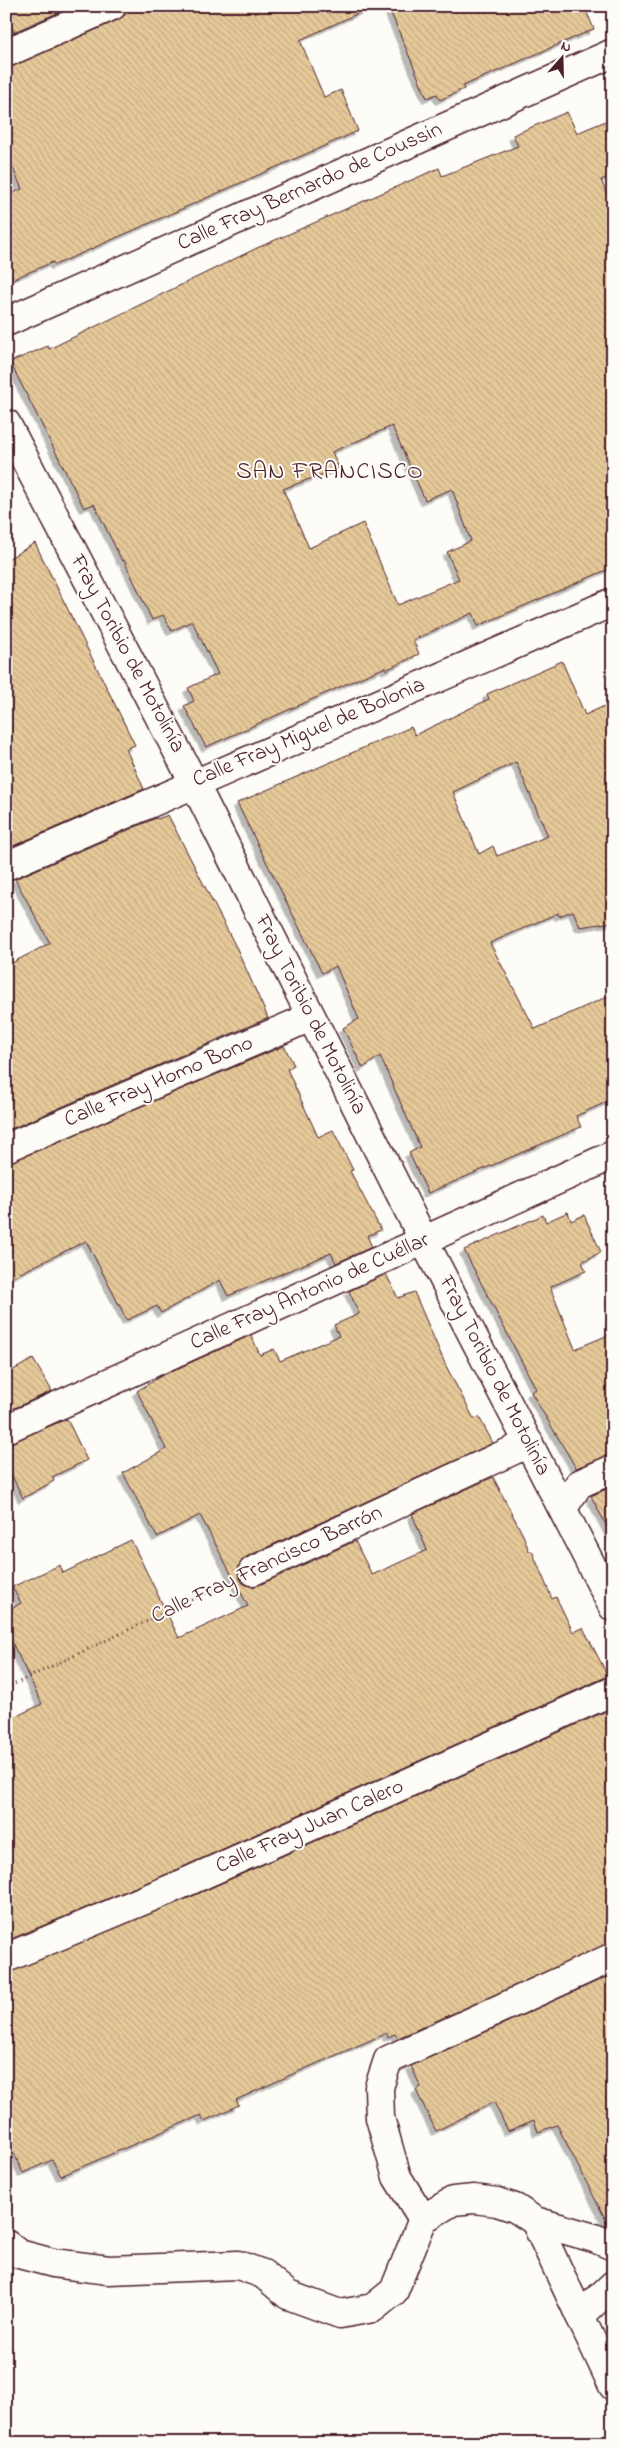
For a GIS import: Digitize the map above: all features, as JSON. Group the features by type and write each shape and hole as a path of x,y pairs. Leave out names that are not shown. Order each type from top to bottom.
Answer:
{"street":[{"path":"6,54 112,6"},
{"name":"Calle Fray Bernardo de Coussin","path":"6,322 613,53"},
{"name":"Fray Toribio de Motolinía","path":"6,423 194,783 424,1241 613,1608"},
{"name":"Calle Fray Miguel de Bolonia","path":"6,866 613,602"},
{"name":"Calle Fray Homo Bono","path":"6,1148 311,1017"},
{"name":"Calle Fray Antonio de Cuéllar","path":"6,1429 613,1155"},
{"name":"Calle Fray Francisco Barrón","path":"253,1570 528,1443"},
{"path":"563,1508 579,1484 613,1470"},
{"name":"Calle Fray Juan Calero","path":"6,1958 180,1885 613,1691"},
{"path":"423,2219 397,2176 380,2118 379,2087 388,2060 613,1956"},
{"path":"6,2244 19,2254 53,2263 109,2270 238,2265 263,2274 288,2294 340,2314 373,2308 394,2291 407,2263 423,2219 453,2201 474,2199 497,2202 515,2208 534,2221 594,2238 613,2246"},
{"path":"534,2221 613,2386"},
{"path":"580,2316 613,2284"}],"path":[{"name":"Calle Fray Francisco Barrón","path":"6,1688 253,1570"}],"building":[{"path":"6,6 73,6 14,32 6,15"},
{"path":"127,6 374,6 300,40 324,97 341,90 358,131 55,265 53,262 6,282 6,196 22,189 6,152 6,69 118,20 125,15"},
{"path":"388,6 584,6 594,29 463,86 464,89 440,100 437,94 427,98"},
{"path":"567,112 577,133 613,118 613,175 601,180 613,208 613,567 478,626 473,613 413,640 419,654 386,670 386,667 362,677 206,747 184,706 194,701 188,688 218,674 192,621 172,631 163,615 152,620 124,560 122,561 94,504 84,508 10,362 48,346 49,349 257,248 439,168 442,176 518,146 513,135","holes":["392,426 425,500 452,489 471,541 447,552 459,579 398,605 363,523 309,548 283,489 339,468 332,452"]},
{"path":"35,543 135,745 126,749 144,789 6,849 6,560"},
{"path":"562,661 585,715 613,702 613,922 580,927 573,911 559,916 558,913 490,943 535,1029 613,994 613,1099 576,1116 581,1127 428,1193 409,1153 420,1147 380,1056 363,1068 343,1028 359,1019 336,966 322,973 237,803 411,727 415,735 489,699 487,694","holes":["516,762 548,836 497,856 493,846 479,854 453,792"]},
{"path":"168,815 237,949 268,1018 6,1131 6,966 50,943 15,879 156,818"},
{"path":"284,1046 294,1065 287,1069 318,1137 333,1130 353,1170 350,1171 381,1230 367,1236 372,1247 336,1263 331,1253 228,1296 220,1280 161,1313 157,1306 127,1320 86,1241 6,1280 6,1163"},
{"path":"568,1212 571,1221 584,1215 601,1252 582,1262 586,1271 550,1287 575,1349 613,1333 613,1454 576,1468 531,1392 536,1389 464,1250 543,1215 546,1222"},
{"path":"386,1274 398,1298 414,1292 446,1366 474,1419 479,1417 493,1443 246,1557 238,1569 239,1578 244,1584 252,1587 259,1585 355,1541 372,1575 427,1550 412,1514 493,1477 523,1535 529,1551 532,1551 552,1599 556,1597 573,1632 583,1628 608,1676 174,1871 6,1941 6,1721 42,1704 6,1630 6,1611 21,1603 12,1587 60,1565 63,1573 131,1540 179,1638 248,1606 200,1515 157,1537 123,1473 166,1449 137,1391 161,1376 251,1335 260,1355 274,1349 280,1361 339,1336 334,1325 359,1314 349,1291"},
{"path":"33,1359 52,1391 6,1412 6,1374"},
{"path":"67,1419 87,1460 52,1477 54,1481 23,1498 6,1464 6,1444"},
{"path":"613,1486 613,1538 591,1496"},
{"path":"613,1708 613,1942 398,2038 395,2034 388,2037 387,2033 295,2073 236,2100 239,2105 204,2121 201,2115 61,2176 52,2160 23,2173 15,2155 6,2159 6,1973 186,1899"},
{"path":"613,1974 613,2229 610,2228 557,2125 538,2132 534,2120 508,2131 494,2102 436,2131 416,2090 421,2087 411,2066"}],"district":[{"name":"SAN FRANCISCO","path":"330,472"}]}
